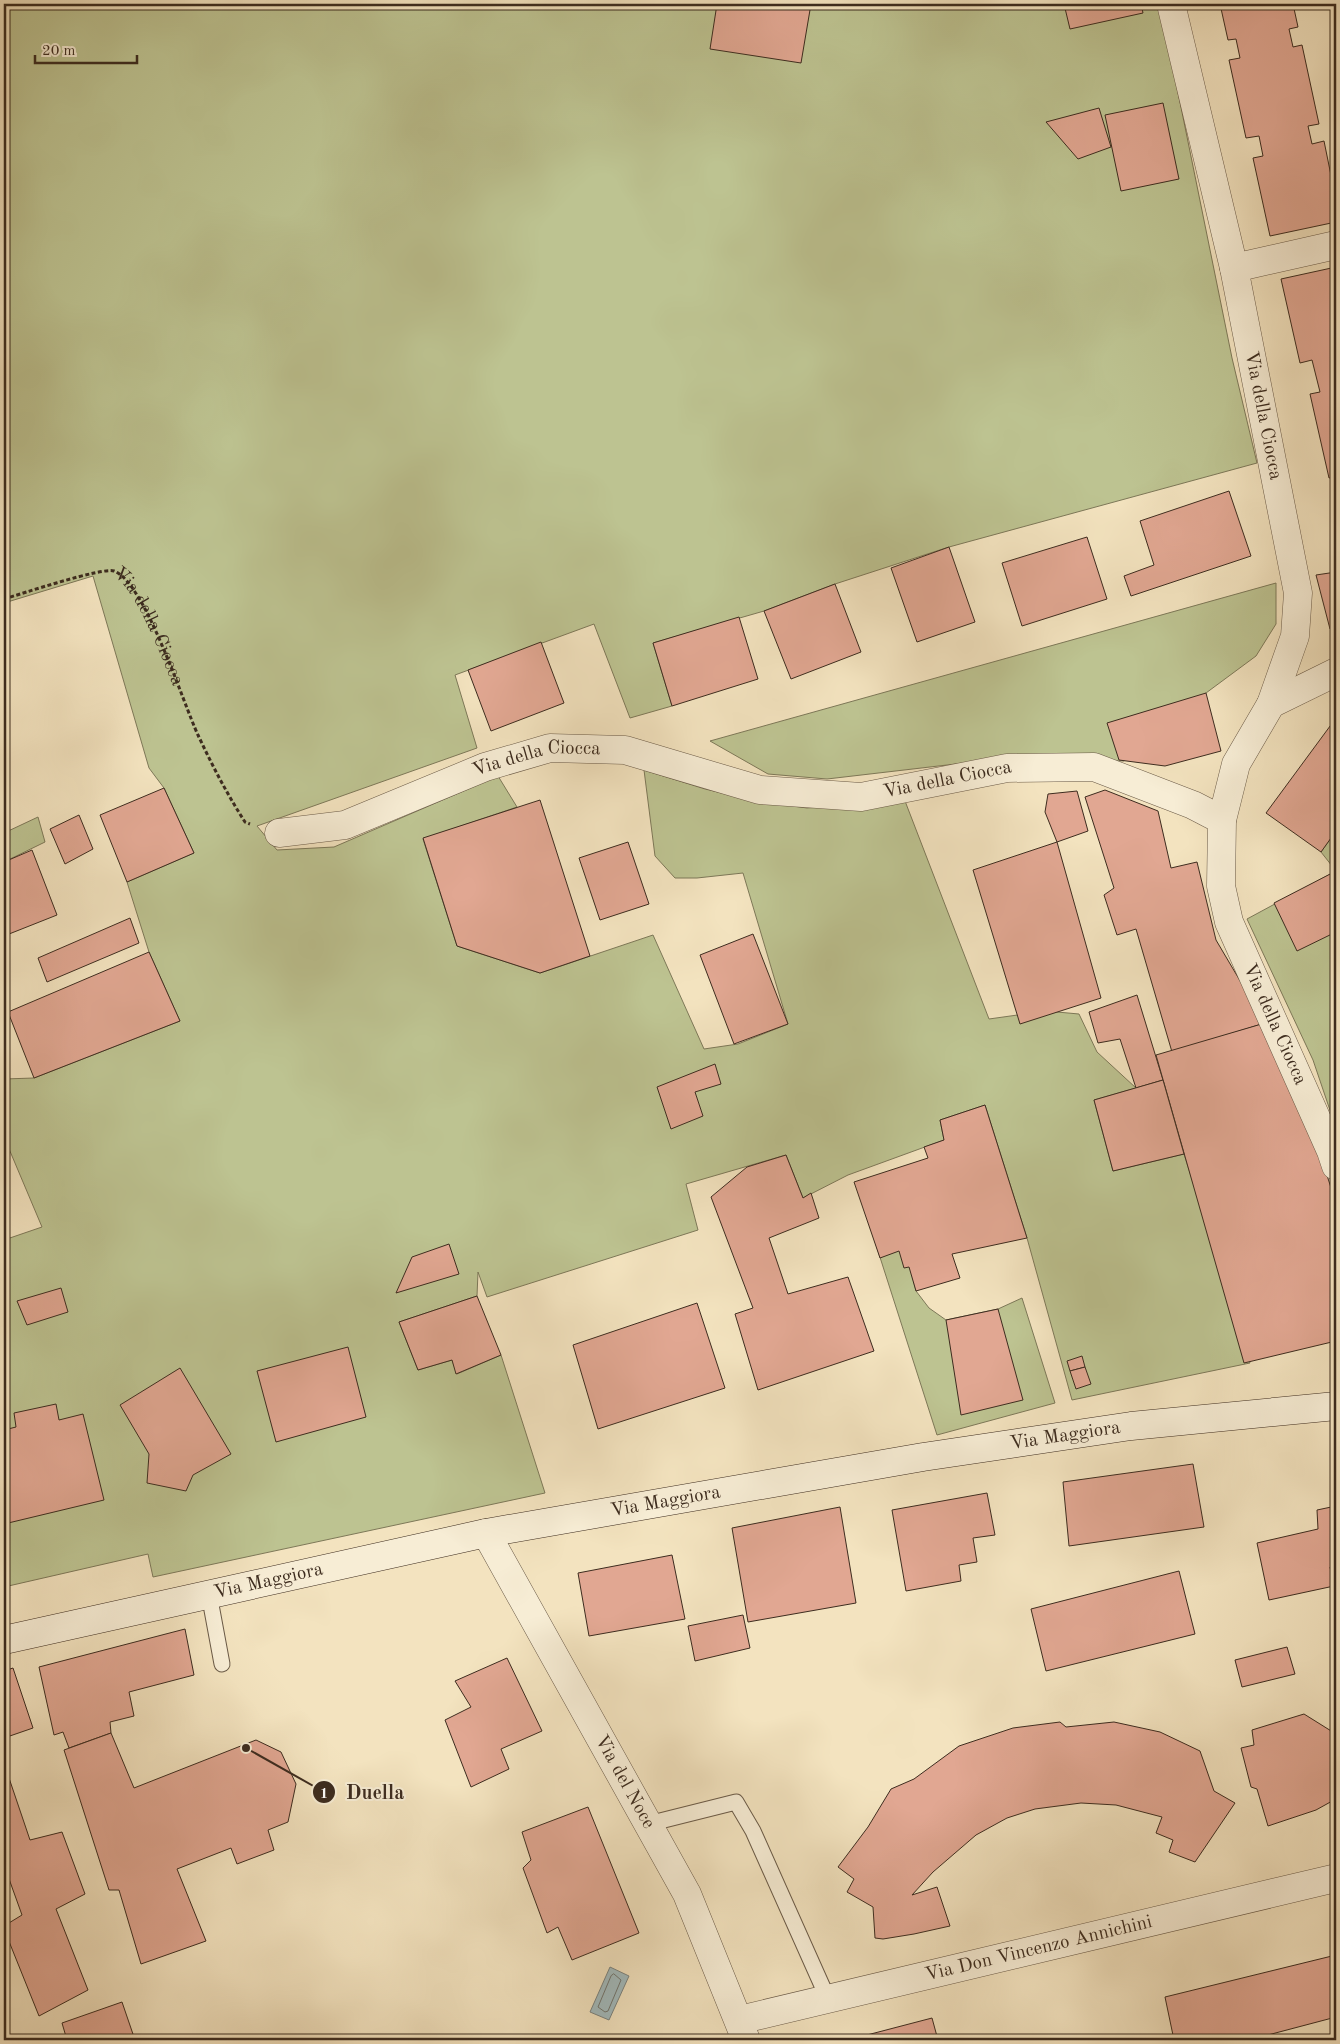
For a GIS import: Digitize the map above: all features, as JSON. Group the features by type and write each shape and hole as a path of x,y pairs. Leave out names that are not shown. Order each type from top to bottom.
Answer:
{"street":[{"name":"Via della Ciocca","path":"1171,4 1234,268 1298,593 1295,636 1271,704 1236,764 1222,820 1221,886 1229,922 1336,1166"},
{"path":"1234,268 1336,245"},
{"path":"1271,704 1336,672"},
{"name":"Via della Ciocca","path":"279,832 345,825 485,767 550,748 625,750 760,790 861,797 1007,768 1094,768 1193,805 1222,820"},
{"name":"Via Maggiora","path":"4,1640 486,1533 923,1457 1131,1426 1336,1406"},
{"name":"Via del Noce","path":"486,1533 687,1894 743,2030"},
{"name":"Via Don Vincenzo Annichini","path":"743,2030 828,1999 1336,1878"}],"lane":[{"path":"209,1594 222,1664"},
{"path":"648,1824 736,1802 753,1831 828,1999"}],"path":[{"name":"Via della Ciocca","path":"4,599 79,577 112,570 123,576 147,610 197,734 226,792 245,822 279,832"}],"green space":[{"path":"4,4 1160,4 1232,358 1257,463 949,547 835,584 764,611 653,643 672,706 630,718 594,624 455,675 477,748 257,826 277,850 334,847 498,776 517,807 423,839 457,946 540,973 653,935 704,1049 738,1044 788,1024 743,873 697,878 675,878 655,856 644,770 705,789 752,800 807,808 905,801 989,1019 1046,1011 1079,1014 1097,1052 1136,1088 1094,1100 1113,1171 1184,1154 1250,1363 1072,1400 1027,1238 985,1105 940,1120 944,1140 848,1175 803,1198 786,1155 686,1184 698,1230 487,1297 478,1272 477,1296 399,1322 418,1370 452,1360 457,1374 501,1355 545,1493 153,1577 148,1554 4,1587 4,1240 42,1227 4,1137 4,1079 34,1078 180,1021 149,952 127,882 194,853 164,788 149,768 93,576 4,603"},
{"path":"1276,583 1276,624 1256,656 1206,693 1124,761 1007,758 827,779 768,774 710,741"},
{"path":"38,817 45,842 4,862 4,833"},
{"path":"1336,831 1336,871 1321,852"},
{"path":"1336,871 1336,1128 1313,1060 1247,919"},
{"path":"890,1187 916,1291 929,1308 946,1320 998,1309 1022,1298 1055,1403 937,1435 861,1198"}],"water":[{"path":"610,1967 629,1976 609,2020 590,2012"}],"building":[{"path":"717,4 811,4 801,63 710,49"},
{"path":"1064,4 1141,4 1143,13 1070,29"},
{"path":"1220,4 1293,4 1298,27 1289,29 1293,47 1302,45 1319,124 1308,126 1312,144 1324,141 1336,200 1336,222 1270,236 1253,158 1263,156 1259,136 1246,138 1229,60 1240,58 1236,39 1228,40"},
{"path":"1163,103 1179,179 1121,191 1105,115"},
{"path":"1099,108 1111,147 1078,159 1046,122"},
{"path":"1336,267 1336,477 1329,478 1310,394 1320,392 1312,360 1300,363 1281,279"},
{"path":"1229,491 1251,556 1131,596 1124,576 1154,565 1140,521"},
{"path":"1087,537 1107,599 1022,626 1002,563"},
{"path":"949,547 975,622 917,642 891,568"},
{"path":"1336,572 1336,628 1330,629 1316,575"},
{"path":"835,584 861,652 791,679 764,611"},
{"path":"739,617 758,679 672,706 653,643"},
{"path":"541,642 564,703 491,731 468,670"},
{"path":"1206,693 1221,751 1165,766 1119,760 1107,723"},
{"path":"1336,718 1336,831 1321,852 1266,813"},
{"path":"164,788 194,853 127,882 100,815"},
{"path":"1105,790 1158,811 1171,868 1197,862 1216,940 1265,1023 1172,1052 1136,929 1117,935 1104,895 1114,888 1085,797"},
{"path":"1077,791 1088,831 1057,842 1045,812 1048,794"},
{"path":"540,800 590,956 540,973 457,946 423,838"},
{"path":"79,815 93,849 65,864 50,829"},
{"path":"628,842 649,904 600,920 579,858"},
{"path":"1057,842 1101,998 1020,1024 973,870"},
{"path":"32,850 57,915 4,936 4,862"},
{"path":"1336,871 1336,932 1297,951 1274,903"},
{"path":"130,918 139,943 47,982 38,958"},
{"path":"753,934 788,1024 734,1044 700,955"},
{"path":"149,952 180,1021 34,1078 8,1012"},
{"path":"1137,995 1163,1080 1136,1088 1120,1039 1098,1043 1089,1012"},
{"path":"1265,1023 1321,1157 1336,1203 1336,1341 1244,1363 1156,1055"},
{"path":"715,1064 721,1084 695,1092 703,1116 671,1129 657,1087"},
{"path":"1163,1080 1184,1154 1113,1171 1094,1100"},
{"path":"985,1105 1027,1238 952,1254 960,1278 916,1291 909,1267 904,1268 899,1251 880,1258 854,1182 928,1158 924,1147 944,1140 940,1120"},
{"path":"786,1155 803,1198 811,1193 819,1218 769,1238 788,1294 848,1277 874,1351 758,1390 735,1314 753,1308 711,1197 747,1167"},
{"path":"449,1244 459,1274 396,1293 412,1257"},
{"path":"61,1288 68,1312 27,1325 17,1301"},
{"path":"477,1296 501,1355 456,1374 452,1360 418,1370 399,1322"},
{"path":"697,1303 725,1388 598,1429 573,1345"},
{"path":"998,1309 1023,1400 961,1415 946,1320"},
{"path":"348,1347 366,1417 276,1442 257,1371"},
{"path":"1082,1356 1085,1367 1070,1371 1067,1361"},
{"path":"1085,1367 1091,1384 1076,1389 1070,1371"},
{"path":"180,1368 231,1454 193,1475 186,1491 147,1483 149,1454 120,1405"},
{"path":"56,1404 59,1420 83,1414 104,1500 4,1524 4,1430 16,1427 14,1413"},
{"path":"1193,1464 1204,1527 1069,1546 1063,1482"},
{"path":"987,1493 995,1535 973,1538 977,1562 959,1565 961,1581 906,1591 892,1510"},
{"path":"1336,1506 1336,1565 1330,1567 1334,1586 1269,1600 1257,1543 1318,1529 1317,1510"},
{"path":"840,1507 856,1603 748,1622 732,1528"},
{"path":"672,1555 685,1619 589,1636 578,1573"},
{"path":"1179,1571 1195,1634 1046,1671 1031,1609"},
{"path":"743,1615 750,1648 695,1661 688,1626"},
{"path":"185,1629 194,1675 129,1692 134,1716 110,1722 111,1733 69,1748 63,1732 54,1735 39,1667"},
{"path":"1287,1647 1295,1674 1242,1687 1235,1660"},
{"path":"507,1658 542,1731 501,1749 509,1769 471,1787 445,1720 471,1707 455,1681"},
{"path":"13,1668 33,1728 4,1738 4,1671"},
{"path":"1304,1714 1336,1734 1336,1796 1334,1800 1316,1810 1268,1826 1257,1789 1251,1787 1241,1748 1254,1745 1252,1730"},
{"path":"1060,1722 1066,1727 1114,1722 1160,1732 1200,1751 1214,1791 1235,1803 1195,1862 1169,1852 1173,1840 1156,1833 1162,1817 1116,1805 1081,1803 1035,1809 1007,1818 976,1835 933,1872 912,1895 937,1887 950,1926 883,1939 875,1938 873,1907 847,1892 854,1879 838,1867 868,1827 891,1789 914,1779 959,1746 1013,1728"},
{"path":"111,1733 134,1788 256,1740 281,1752 296,1784 288,1822 268,1830 274,1850 237,1864 231,1848 177,1869 206,1941 141,1964 119,1890 109,1890 64,1750"},
{"path":"9,1778 30,1840 62,1832 85,1894 56,1909 88,1990 39,2016 4,1929 4,1926 22,1915 4,1865 4,1780"},
{"path":"588,1807 639,1933 572,1960 558,1927 547,1933 523,1868 531,1860 522,1832"},
{"path":"1336,1955 1336,2017 1249,2040 1174,2040 1165,1997"},
{"path":"122,2002 135,2040 67,2040 62,2023"},
{"path":"932,2018 938,2040 868,2040 867,2035"}],"place":[{"name":"Duella","path":"246,1748"}]}
